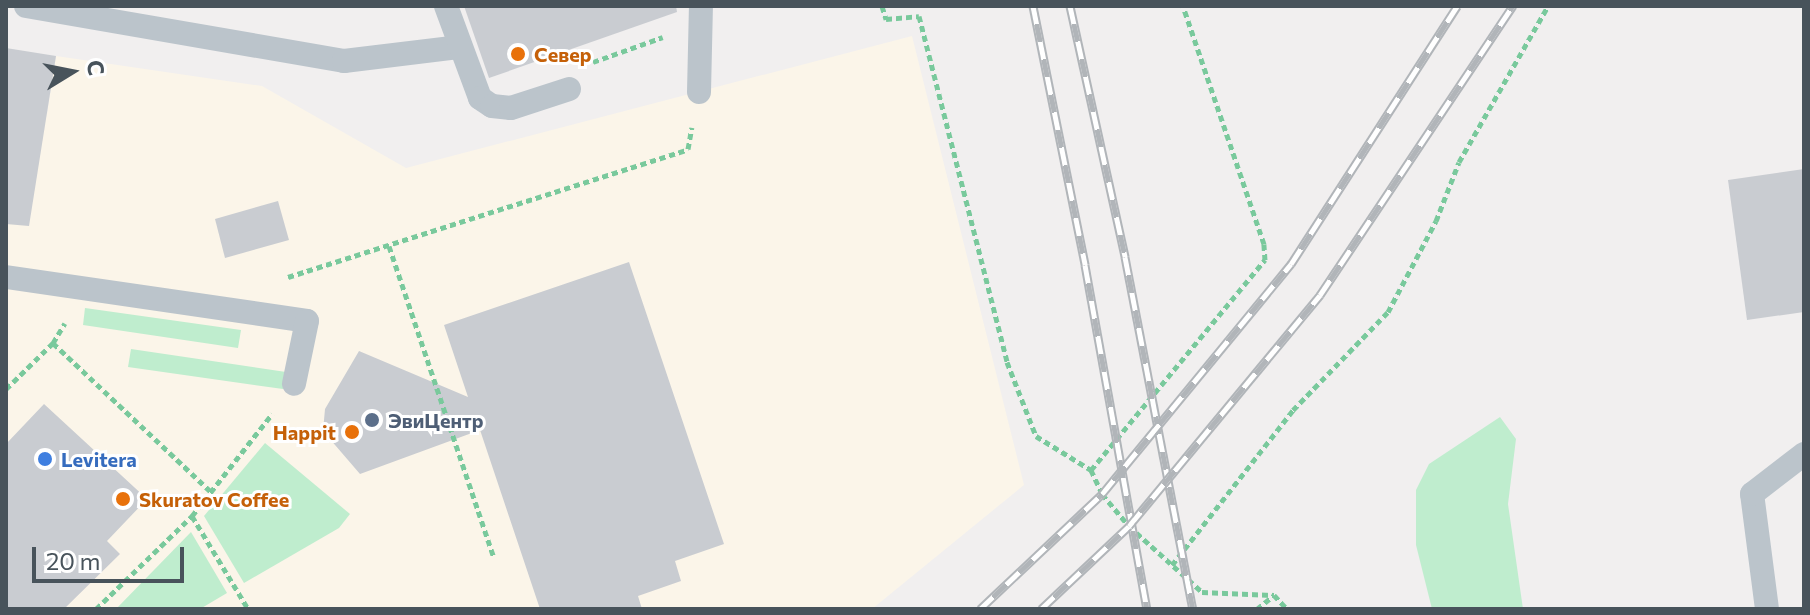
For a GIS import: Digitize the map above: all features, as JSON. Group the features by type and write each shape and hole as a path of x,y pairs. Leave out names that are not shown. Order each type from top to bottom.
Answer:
{"lane":[{"path":"26,6 344,61 460,47"},
{"path":"446,6 480,98 492,106 511,108 569,89"},
{"path":"699,92 701,6"},
{"path":"6,277 307,321 294,384"},
{"path":"1767,609 1752,494 1804,454"}],"path":[{"path":"882,6 886,19 919,16 1007,362 1036,436 1091,470 1102,494 1129,526 1202,592 1274,595 1287,609"},
{"path":"1091,470 1265,260 1264,244 1183,6"},
{"path":"1172,565 1293,410 1388,312 1436,221 1459,162 1548,6"},
{"path":"569,89 591,63 678,32"},
{"path":"299,276 688,149 699,92"},
{"path":"389,246 494,558"},
{"path":"6,389 53,343 212,493"},
{"path":"96,609 192,516 294,384"},
{"path":"192,516 248,609"},
{"path":"1257,609 1274,595"}],"shaded area":[{"path":"912,36 1024,485 872,609 6,609 6,107 47,114 56,56 262,86 406,168"}],"green space":[{"path":"85,308 241,330 238,348 83,325"},
{"path":"131,349 286,372 283,389 128,367"},
{"path":"1500,417 1516,439 1508,504 1523,609 1432,609 1416,545 1416,490 1429,464"},
{"path":"265,443 350,514 339,528 244,583 204,516"},
{"path":"191,532 227,593 200,609 116,609"}],"building":[{"path":"464,6 676,6 677,12 489,78"},
{"path":"6,48 56,56 29,226 6,224"},
{"path":"1804,169 1804,312 1747,320 1728,180"},
{"path":"278,201 289,240 225,258 215,219"},
{"path":"629,262 724,544 675,561 681,581 638,596 642,609 540,609 480,430 360,474 323,431 325,409 359,351 468,397 444,325"},
{"path":"44,404 147,499 107,541 120,554 64,609 6,609 6,444"}],"railway":[{"path":"1033,6 1085,265 1147,609"},
{"path":"1070,6 1125,257 1193,609"},
{"path":"980,609 1102,494 1291,264 1457,6"},
{"path":"1041,609 1129,526 1320,295 1513,6"}],"place":[{"name":"Север","path":"518,54"},
{"name":"ЭвиЦентр","path":"372,420"},
{"name":"Happit","path":"352,432"},
{"name":"Levitera","path":"45,459"},
{"name":"Skuratov Coffee","path":"123,499"}]}
